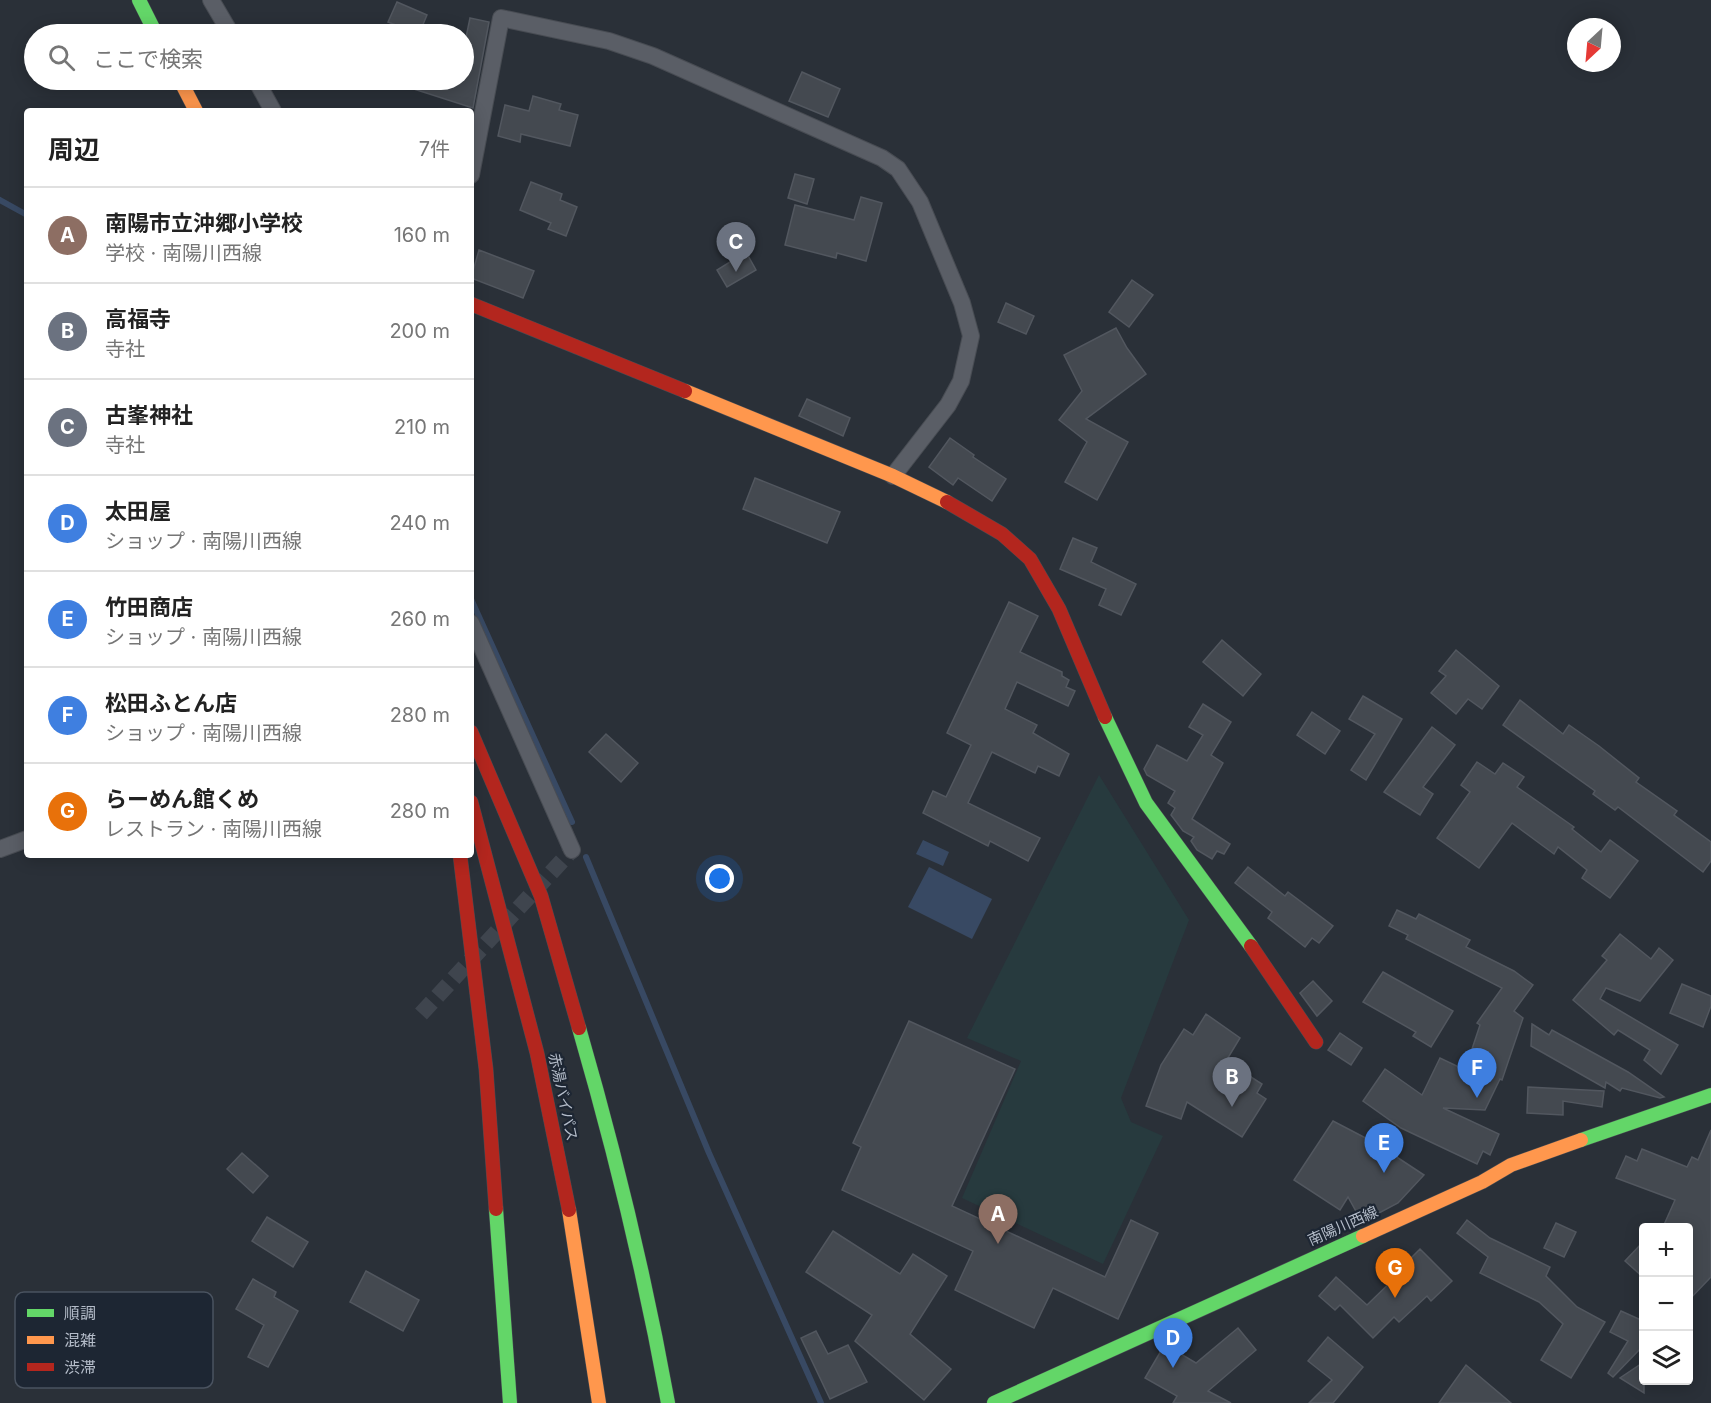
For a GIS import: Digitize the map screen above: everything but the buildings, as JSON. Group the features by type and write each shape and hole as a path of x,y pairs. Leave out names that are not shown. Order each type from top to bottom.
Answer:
{"main road":[{"path":"139,0 151,24"},
{"path":"185,90 194,108"},
{"path":"474,305 893,476 976,517 1002,534 1029,560 1059,609 1120,752 1146,803 1264,963 1316,1042"},
{"path":"474,739 541,896 613,1148 648,1292 668,1403"},
{"name":"赤湯バイパス","path":"474,813 514,961 553,1129 599,1403"},
{"path":"460,858 486,1068 510,1403"},
{"name":"南陽川西線","path":"994,1403 1482,1182 1512,1165 1711,1095"}],"street":[{"path":"212,0 225,24"},
{"path":"474,160 501,18 609,41 653,56 882,158 898,169 920,202 936,238 971,336 968,361 961,381 948,405 893,476"},
{"path":"261,90 271,108"},
{"path":"474,630 572,850"},
{"path":"0,849 24,840"}],"green space":[{"path":"1099,775 1189,920 1121,1098 1131,1122 1163,1136 1103,1264 962,1198 1021,1061 967,1038"}],"water":[{"path":"923,840 949,852 943,866 916,854"},
{"path":"929,867 992,899 972,939 908,907"}],"waterway":[{"path":"0,200 24,213"},
{"path":"474,606 572,822"},
{"path":"586,857 709,1153 821,1403"}],"tunnel":[{"path":"421,1014 572,850"}],"traffic: fast":[{"path":"139,0 151,24"},
{"path":"1105,717 1146,803 1251,946"},
{"path":"579,1028 628,1214 668,1403"},
{"path":"1581,1140 1711,1095"},
{"path":"496,1209 510,1403"},
{"path":"994,1403 1363,1236"}],"traffic: slow":[{"path":"185,90 194,108"},
{"path":"685,391 893,476 947,502"},
{"path":"1363,1236 1482,1182 1511,1165 1581,1140"},
{"path":"569,1210 599,1403"}],"traffic: jam":[{"path":"474,305 685,391"},
{"path":"947,502 1002,534 1030,559 1059,609 1105,717"},
{"path":"474,739 541,896 579,1028"},
{"path":"474,813 537,1053 569,1210"},
{"path":"460,858 486,1069 496,1209"},
{"path":"1251,946 1316,1042"}],"place":[{"name":"古峯神社","path":"736,272"},
{"name":"松田ふとん店","path":"1477,1098"},
{"name":"高福寺","path":"1232,1107"},
{"name":"竹田商店","path":"1384,1173"},
{"name":"南陽市立沖郷小学校","path":"998,1244"},
{"name":"らーめん館くめ","path":"1395,1298"},
{"name":"太田屋","path":"1173,1368"}]}
